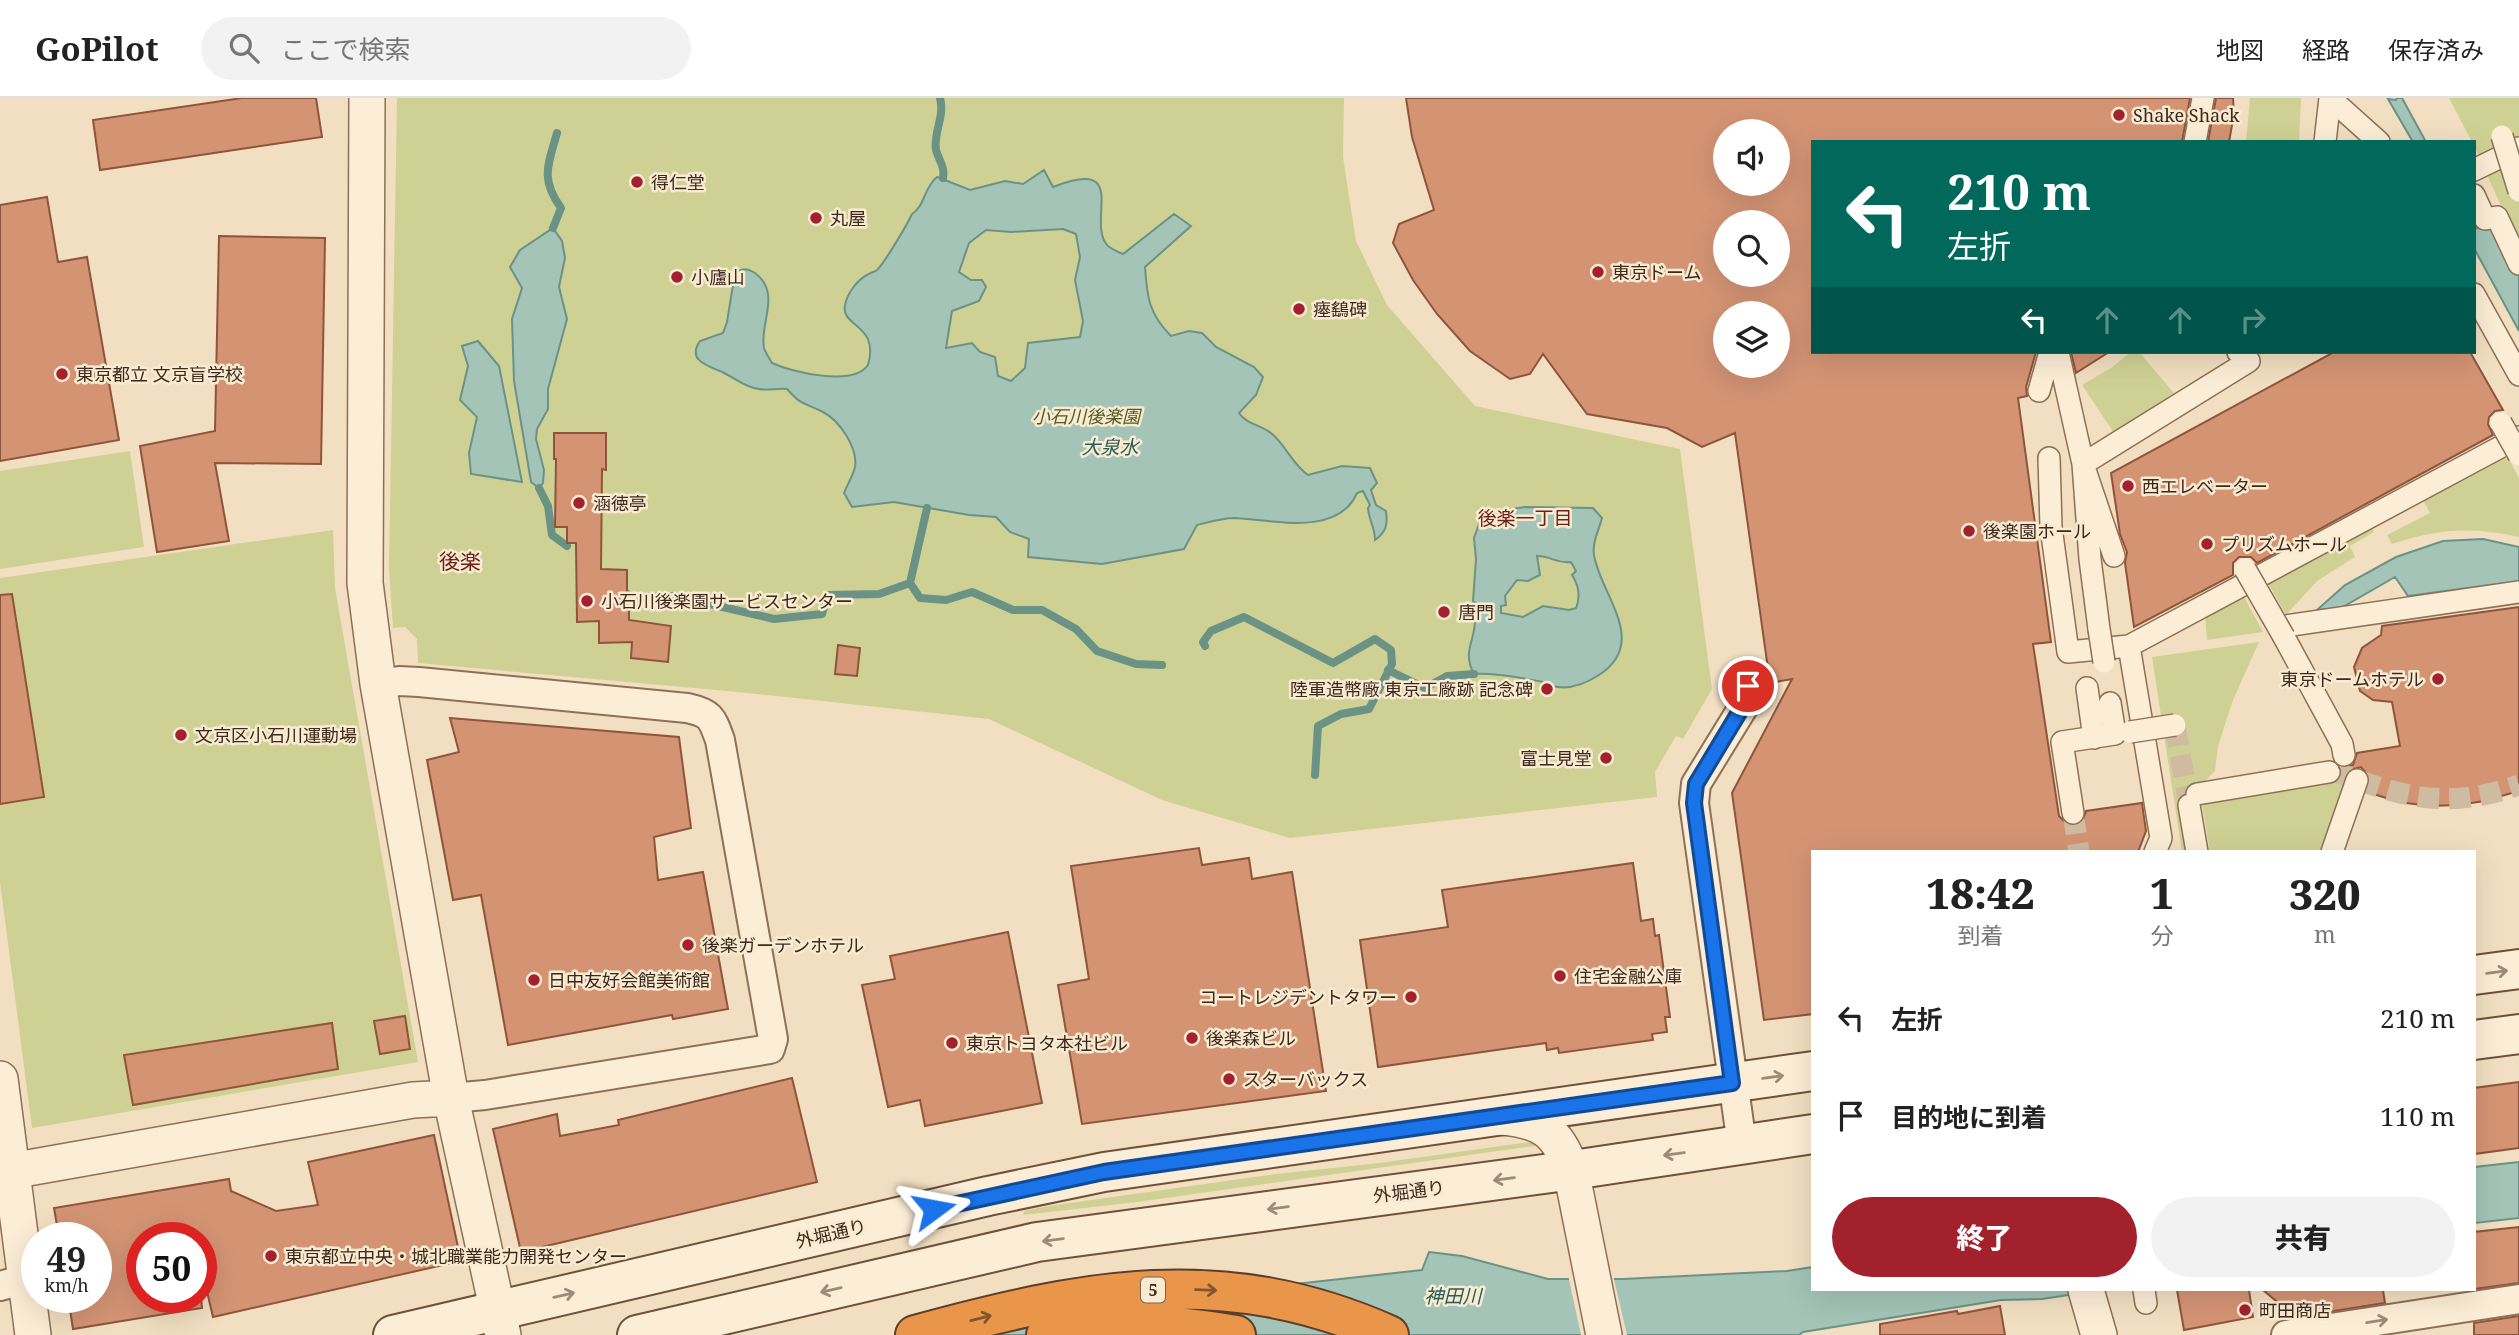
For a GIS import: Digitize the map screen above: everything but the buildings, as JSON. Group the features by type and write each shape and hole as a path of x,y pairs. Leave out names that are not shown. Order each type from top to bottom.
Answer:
{"highway":[{"name":"5","path":"915,1335 1048,1302 1119,1292 1183,1289 1274,1297 1334,1313 1389,1335"},
{"name":"5","path":"1046,1335 1098,1328 1155,1327 1236,1335"}],"main road":[{"path":"2476,975 2519,969"},
{"path":"2476,1040 2519,1034"},
{"name":"外堀通り","path":"393,1335 500,1323 988,1196 1104,1172 1811,1071"},
{"name":"外堀通り","path":"637,1335 1064,1238 1571,1170 1811,1134"},
{"path":"988,1196 1000,1251"}],"street":[{"path":"367,98 365,583 378,684 451,1098 500,1323"},
{"path":"2196,140 2203,98"},
{"path":"2325,140 2330,98"},
{"path":"2330,98 2377,140"},
{"path":"2476,168 2511,142 2519,191"},
{"path":"2480,220 2497,217 2519,264"},
{"path":"2476,297 2511,342 2519,375"},
{"path":"2039,391 2049,354"},
{"path":"2058,354 2083,464 2114,556"},
{"path":"2083,464 2248,355"},
{"path":"2501,423 2519,455"},
{"path":"2049,458 2051,527 2068,652 2129,646 2519,437"},
{"path":"2083,464 2090,559 2104,662"},
{"path":"2245,569 2342,744 2344,755"},
{"path":"2281,632 2519,593"},
{"path":"2129,646 2162,847"},
{"path":"11,1171 413,1100 451,1098 584,1080 770,1049 773,1039 723,754 711,718 703,711 687,708 419,682 378,684"},
{"path":"1742,1145 1694,803 1696,784 1746,701 1748,686"},
{"path":"2087,688 2094,738"},
{"path":"2110,703 2123,733"},
{"path":"2073,813 2062,742 2175,725"},
{"path":"2197,850 2193,799 2329,772"},
{"path":"2333,850 2357,780"},
{"path":"0,1079 11,1171 13,1283 33,1335"},
{"path":"1501,1117 1525,1119 1549,1131 1566,1154 1604,1335"},
{"path":"2087,1294 2099,1335"},
{"path":"2286,1335 2519,1298"}],"green space":[{"name":"小石川後楽園","path":"397,98 1344,98 1343,157 1356,241 1387,305 1475,406 1680,449 1712,689 1683,739 1676,736 1655,772 1657,797 1290,838 1162,800 989,719 738,692 418,663 417,639 405,627 393,628 389,568"},
{"path":"2250,98 2301,98 2299,140 2246,140"},
{"path":"2449,98 2519,98 2519,247 2476,149 2476,140 2471,140"},
{"path":"2128,354 2141,354 2174,393 2114,433 2082,385"},
{"path":"130,451 144,547 0,569 0,471"},
{"path":"2500,457 2509,459 2519,478 2519,537 2471,530 2439,532 2392,544 2387,535 2430,513 2422,498"},
{"path":"2370,526 2374,532 2350,546 2355,557 2317,581 2286,615 2267,581"},
{"name":"文京区小石川運動場","path":"333,530 335,588 418,1062 32,1128 0,882 0,578"},
{"path":"2243,595 2263,632 2207,640 2205,616"},
{"path":"2259,642 2233,700 2218,746 2215,771 2205,781 2191,785 2194,803 2191,850 2182,850 2152,657"},
{"path":"2334,780 2351,787 2329,850 2210,850 2201,798"},
{"path":"1536,1141 1541,1145 1137,1202 1023,1215 1024,1211 1049,1206"}],"water":[{"path":"2402,98 2425,140 2412,140 2388,99"},
{"name":"大泉水","path":"1044,170 1053,187 1077,180 1092,180 1099,186 1101,196 1102,236 1108,246 1123,254 1174,214 1191,226 1145,267 1148,296 1158,320 1171,336 1189,331 1202,333 1216,347 1254,367 1263,377 1256,395 1239,413 1246,420 1271,433 1308,475 1342,466 1370,468 1377,483 1371,490 1376,505 1386,511 1386,524 1382,534 1375,540 1368,508 1370,505 1363,491 1357,493 1348,507 1335,516 1320,521 1285,523 1235,518 1197,525 1184,549 1102,564 1028,557 1029,539 1010,532 996,517 894,502 852,507 844,493 855,467 854,452 836,422 823,412 800,402 787,389 762,390 749,386 697,358 696,348 700,341 723,333 735,273 745,269 755,273 767,290 768,309 763,339 772,363 822,376 860,372 868,365 869,341 848,318 845,312 846,301 860,280 881,266 933,181 937,177 970,190 1005,181 1023,184","holes":["1063,229 1076,234 1080,257 1075,280 1083,321 1080,337 1028,343 1025,368 1011,381 998,376 995,357 980,352 972,343 946,348 952,311 979,301 986,287 982,280 971,280 959,272 969,243 986,230 1011,232"]},
{"path":"2499,222 2519,264 2519,331 2476,252 2476,228"},
{"path":"553,228 562,241 565,258 559,287 567,319 548,389 548,409 537,429 536,439 544,470 543,483 539,488 531,482 514,381 512,319 522,288 510,267 520,250"},
{"path":"478,341 499,366 522,482 471,474 469,453 477,417 460,400 468,366 462,346"},
{"path":"1525,507 1593,508 1602,518 1594,555 1618,617 1621,648 1614,662 1599,675 1580,684 1556,687 1518,677 1474,674 1470,666 1469,651 1475,615 1482,613 1473,601 1476,559 1474,538 1479,524 1491,512","holes":["1537,556 1571,562 1576,571 1572,575 1578,591 1576,608 1569,610 1543,606 1523,617 1501,613 1501,606 1506,605 1505,596 1517,580 1528,581 1540,575"]},
{"path":"2483,539 2519,547 2519,581 2408,596 2395,577 2341,608 2317,610 2345,585 2396,557 2443,541"},
{"path":"2519,1162 2519,1218 2476,1223 2476,1167"},
{"name":"神田川","path":"1429,1252 1462,1256 1548,1279 1623,1279 1787,1271 1811,1267 1811,1291 2095,1291 2042,1299 2001,1300 1803,1332 1799,1335 945,1335 1185,1296 1422,1270"}],"pier":[{"path":"1568,1275 1613,1275 1627,1335 1581,1335"}],"waterway":[{"path":"940,98 936,150 943,178"},
{"path":"553,228 561,208 550,189 548,172 557,133"},
{"path":"539,488 548,506 552,535 567,546"},
{"path":"927,508 910,583 920,598 946,600 972,592 1013,610 1042,610 1076,629 1097,651 1136,664 1162,665"},
{"path":"619,589 632,597 675,596 774,619 822,614 828,595 879,594 910,583"},
{"path":"1205,646 1203,642 1211,631 1244,617 1333,663 1375,639 1391,650 1392,664 1369,709 1341,714 1318,726 1315,775"},
{"path":"1388,670 1425,688 1447,676 1474,674"}],"tunnel":[{"path":"2175,725 2189,805"},
{"path":"2329,772 2384,789 2426,798 2470,797 2519,785"},
{"path":"2073,813 2079,850"}],"place":[{"name":"Shake Shack","path":"2119,115"},
{"name":"得仁堂","path":"637,182"},
{"name":"丸屋","path":"816,218"},
{"name":"東京ドーム","path":"1598,272"},
{"name":"小廬山","path":"677,277"},
{"name":"瘞鷂碑","path":"1299,309"},
{"name":"東京都立 文京盲学校","path":"62,374"},
{"name":"西エレベーター","path":"2128,486"},
{"name":"涵徳亭","path":"579,503"},
{"name":"後楽園ホール","path":"1969,531"},
{"name":"プリズムホール","path":"2207,544"},
{"name":"小石川後楽園サービスセンター","path":"587,601"},
{"name":"唐門","path":"1444,612"},
{"name":"東京ドームホテル","path":"2438,679"},
{"name":"陸軍造幣廠 東京工廠跡 記念碑","path":"1547,689"},
{"name":"文京区小石川運動場","path":"181,735"},
{"name":"富士見堂","path":"1606,758"},
{"name":"後楽ガーデンホテル","path":"688,945"},
{"name":"住宅金融公庫","path":"1560,976"},
{"name":"日中友好会館美術館","path":"534,980"},
{"name":"コートレジデントタワー","path":"1411,997"},
{"name":"後楽森ビル","path":"1192,1038"},
{"name":"東京トヨタ本社ビル","path":"952,1043"},
{"name":"スターバックス","path":"1229,1079"},
{"name":"東京都立中央・城北職業能力開発センター","path":"271,1256"},
{"name":"町田商店","path":"2245,1310"}],"district":[{"name":"後楽一丁目","path":"1525,518"},
{"name":"後楽","path":"460,561"}],"route":[{"path":"934,1209 1104,1172 1732,1083 1694,803 1696,784 1746,701 1748,686"}]}
